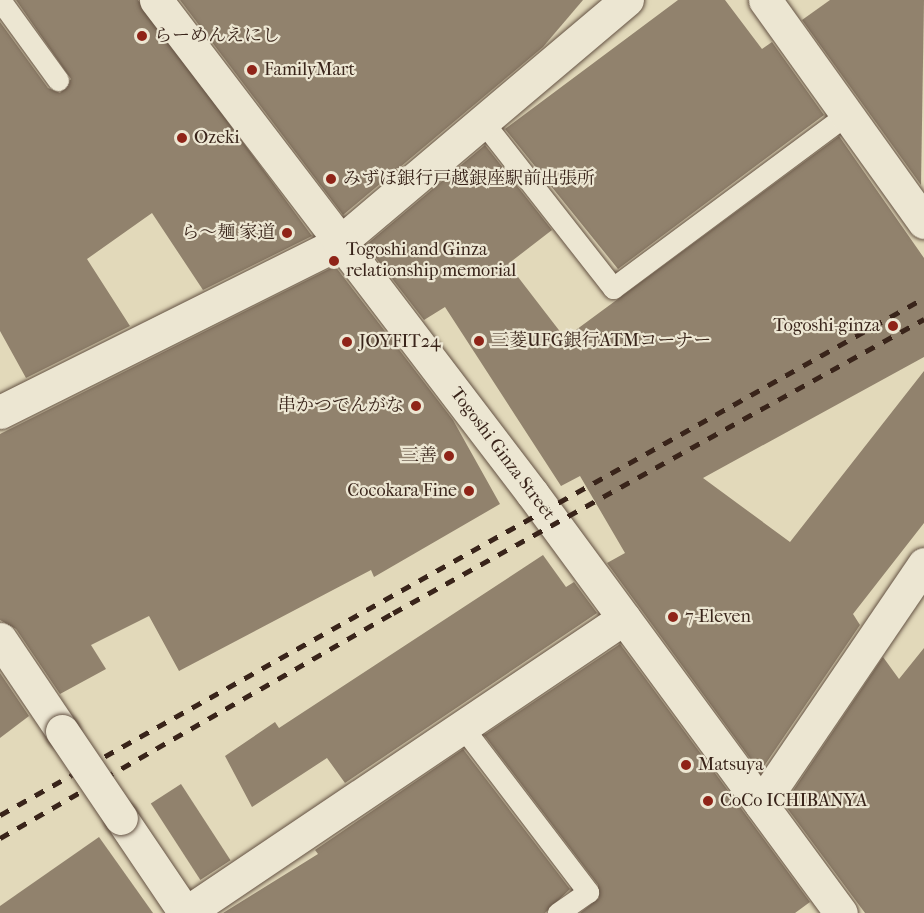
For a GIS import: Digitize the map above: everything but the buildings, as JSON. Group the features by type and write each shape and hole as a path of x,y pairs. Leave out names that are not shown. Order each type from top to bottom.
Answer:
{"street":[{"name":"Togoshi Ginza Street","path":"156,0 624,618 841,913"},
{"path":"0,412 339,243 627,0"},
{"path":"765,0 924,222"},
{"path":"761,804 924,564"},
{"path":"0,639 185,913 461,725 624,618"}],"lane":[{"path":"0,0 58,80"},
{"path":"483,122 613,288 846,115"},
{"path":"461,725 588,892 558,913"}],"railway":[{"path":"0,815 924,298"},
{"path":"0,838 393,613 924,319"}],"place":[{"name":"らーめんえにし","path":"142,36"},
{"name":"FamilyMart","path":"252,70"},
{"name":"Ozeki","path":"182,138"},
{"name":"みずほ銀行戸越銀座駅前出張所","path":"331,179"},
{"name":"ら～麺 家道","path":"287,233"},
{"name":"Togoshi and Ginza relationship memorial","path":"334,261"},
{"name":"Togoshi-ginza","path":"893,326"},
{"name":"三菱UFG銀行ATMコーナー","path":"479,341"},
{"name":"JOYFIT24","path":"347,342"},
{"name":"串かつでんがな","path":"416,406"},
{"name":"三善","path":"449,456"},
{"name":"Cocokara Fine","path":"469,491"},
{"name":"7-Eleven","path":"673,617"},
{"name":"Matsuya","path":"686,765"},
{"name":"CoCo ICHIBANYA","path":"708,801"}]}
